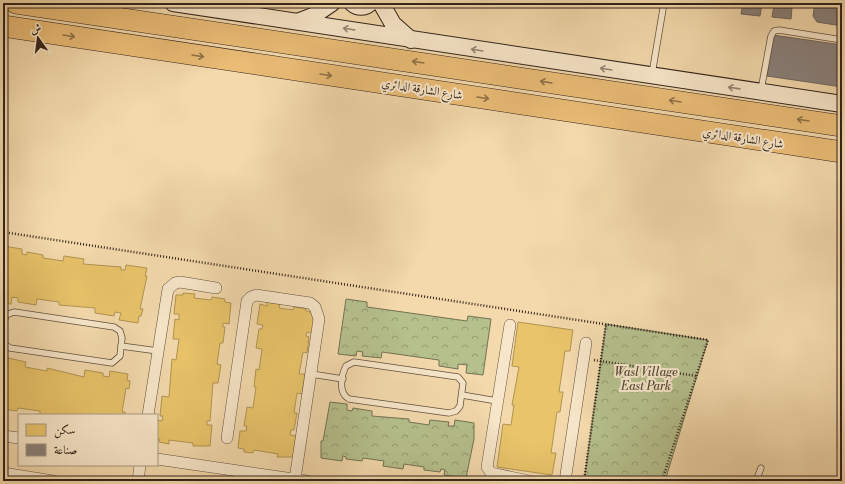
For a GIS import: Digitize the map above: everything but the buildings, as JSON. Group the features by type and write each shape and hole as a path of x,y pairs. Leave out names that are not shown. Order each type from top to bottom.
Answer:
{"highway":[{"path":"16,3 842,126"},
{"name":"شارع الشارقة الدائري","path":"3,26 842,152"}],"street":[{"path":"173,3 842,104"},
{"path":"300,21 313,16 332,3"},
{"path":"352,3 359,7 365,7 370,3"},
{"path":"381,3 393,24 411,40"},
{"path":"148,414 167,294 171,285 180,282 216,288"},
{"path":"227,438 246,307 251,297 262,295 304,301 315,307 319,319 296,479"},
{"path":"510,325 487,466 491,473 528,481"},
{"path":"565,481 586,343"},
{"path":"3,436 18,438"},
{"path":"158,458 307,481"},
{"path":"138,481 140,466"},
{"path":"3,473 53,481"}],"lane":[{"path":"652,76 664,3"},
{"path":"761,92 771,36 774,31 779,30 842,40"},
{"path":"3,327 6,315 14,312 114,327 118,328 122,334 118,359 109,363 10,348 3,343"},
{"path":"121,346 158,351"},
{"path":"354,362 458,377 463,383 462,395 458,409 452,413 349,399 342,391 343,379 346,366 354,362"},
{"path":"311,374 343,379"},
{"path":"462,395 497,401"},
{"path":"756,481 761,468"}],"path":[{"path":"3,232 708,340 662,481"},
{"path":"584,481 606,324"},
{"path":"584,358 696,376"}],"green space":[{"path":"346,299 367,302 367,307 467,321 468,316 491,319 483,375 466,373 467,365 458,364 458,369 439,366 439,360 382,352 381,358 362,356 363,352 357,351 356,356 338,354"},
{"name":"Wasl Village East Park","path":"606,324 708,340 665,481 584,481"},
{"path":"330,402 347,404 347,410 352,411 353,408 372,411 372,416 409,419 409,422 429,425 430,420 449,422 448,426 454,426 455,420 474,423 474,439 466,478 444,475 445,470 441,469 440,472 424,470 424,467 404,464 403,469 383,466 384,461 363,458 362,461 346,459 346,457 343,456 342,461 321,458 321,441 323,441"}]}
